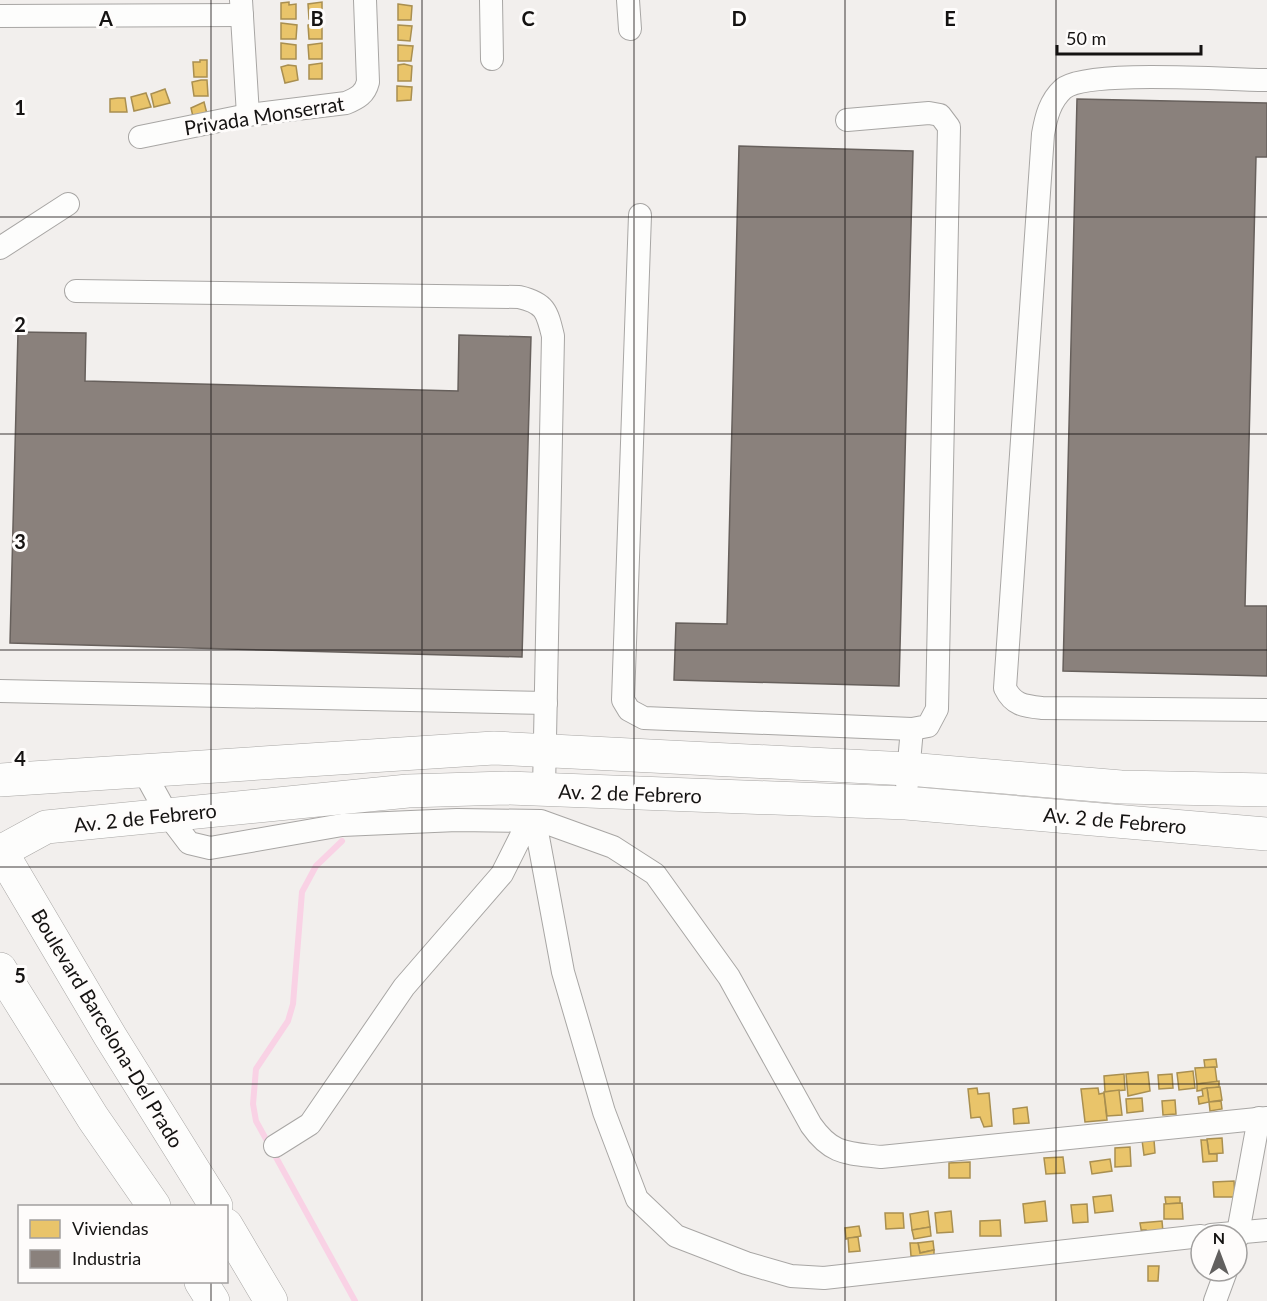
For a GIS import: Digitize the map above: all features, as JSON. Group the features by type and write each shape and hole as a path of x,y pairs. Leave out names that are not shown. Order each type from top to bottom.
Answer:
{"main road":[{"name":"Av. 2 de Febrero","path":"0,780 494,748 908,769 1121,787 1267,790"},
{"name":"Av. 2 de Febrero","path":"0,851 46,827 408,791 544,789 906,803 1267,834"},
{"name":"Boulevard Barcelona-Del Prado","path":"0,851 110,1036 215,1205"},
{"path":"0,969 93,1118 153,1205"},
{"path":"228,1228 272,1301"},
{"path":"202,1283 213,1301"}],"street":[{"name":"Privada Monserrat","path":"140,137 248,115 346,103 358,98 366,90 368,82 365,0"},
{"path":"491,0 492,59"},
{"path":"628,0 630,29"},
{"path":"0,16 242,7 248,115"},
{"path":"1267,80 1095,78 1064,88 1052,103 1043,134 1005,688 1011,701 1023,706 1042,708 1267,710"},
{"path":"640,215 623,700 630,710 644,718 912,729 928,726 937,709 949,127 940,115 929,113 847,120"},
{"path":"0,248 68,204"},
{"path":"76,291 519,297 537,301 548,314 553,336 544,789"},
{"path":"0,691 546,703"},
{"path":"906,803 912,729"},
{"path":"144,772 167,814 189,843 210,848 342,825 457,819 541,821 613,847 655,874 729,977 811,1125 824,1143 844,1152 881,1157 1263,1118 1241,1223"},
{"path":"275,1146 310,1124 404,987 501,874 522,834 534,830 538,837 563,972 604,1112 637,1199 676,1236 790,1276 824,1278 1189,1237"},
{"path":"1249,1233 1267,1230"},
{"path":"1215,1301 1222,1283"}],"building: Viviendas":[{"path":"289,2 289,5 296,4 296,19 281,19 281,3"},
{"path":"322,2 322,19 309,19 308,4"},
{"path":"398,4 412,6 411,20 398,20"},
{"path":"322,22 322,39 309,39 308,25"},
{"path":"281,23 297,25 296,39 281,39"},
{"path":"398,25 412,26 410,41 398,40"},
{"path":"281,43 296,45 296,59 281,59"},
{"path":"322,43 322,59 309,59 308,45"},
{"path":"398,45 413,46 411,61 398,61"},
{"path":"200,60 207,60 207,77 194,77 193,62 200,62"},
{"path":"322,63 322,79 309,79 309,65"},
{"path":"398,65 412,66 411,81 398,81"},
{"path":"296,66 298,80 285,83 281,67"},
{"path":"207,80 208,96 194,96 192,82"},
{"path":"397,86 412,87 411,100 397,101"},
{"path":"165,89 170,103 154,107 151,94"},
{"path":"146,93 151,107 134,111 131,97"},
{"path":"125,98 127,112 110,112 110,99"},
{"path":"204,102 208,118 194,121 191,108"},
{"path":"1216,1059 1217,1067 1205,1068 1204,1060"},
{"path":"1215,1067 1217,1082 1197,1084 1195,1068"},
{"path":"1193,1071 1195,1088 1179,1090 1177,1073"},
{"path":"1148,1072 1150,1091 1128,1096 1126,1074"},
{"path":"1124,1074 1125,1090 1105,1092 1104,1076"},
{"path":"1172,1074 1173,1088 1159,1089 1158,1075"},
{"path":"1219,1081 1219,1087 1197,1091 1197,1084"},
{"path":"1220,1087 1222,1100 1209,1102 1207,1088"},
{"path":"977,1088 978,1094 989,1093 992,1126 984,1127 980,1117 971,1118 968,1089"},
{"path":"1098,1088 1099,1094 1104,1093 1107,1120 1085,1122 1081,1089"},
{"path":"1207,1088 1209,1102 1199,1104 1198,1097 1203,1096 1202,1089"},
{"path":"1119,1090 1122,1115 1107,1116 1104,1092"},
{"path":"1142,1098 1143,1111 1127,1113 1126,1099"},
{"path":"1175,1100 1176,1114 1163,1115 1162,1101"},
{"path":"1221,1101 1222,1109 1210,1111 1209,1102"},
{"path":"1027,1107 1029,1123 1014,1124 1013,1109"},
{"path":"1222,1138 1223,1153 1209,1154 1207,1139"},
{"path":"1142,1140 1154,1140 1155,1153 1144,1155"},
{"path":"1201,1140 1207,1140 1209,1154 1217,1154 1217,1161 1203,1162"},
{"path":"1130,1147 1131,1166 1115,1167 1115,1148"},
{"path":"1063,1157 1065,1173 1046,1174 1044,1158"},
{"path":"1110,1159 1112,1171 1092,1174 1090,1162"},
{"path":"970,1162 970,1178 949,1178 949,1163"},
{"path":"1234,1181 1235,1197 1214,1197 1213,1182"},
{"path":"1111,1195 1113,1211 1095,1213 1093,1197"},
{"path":"1165,1197 1180,1197 1180,1203 1166,1204"},
{"path":"1045,1201 1047,1221 1025,1223 1023,1204"},
{"path":"1182,1203 1183,1219 1164,1219 1164,1204"},
{"path":"1087,1204 1088,1222 1073,1223 1071,1205"},
{"path":"928,1211 930,1227 912,1230 910,1214"},
{"path":"951,1211 953,1232 937,1233 935,1213"},
{"path":"885,1213 903,1213 904,1228 886,1229"},
{"path":"1000,1220 1001,1236 980,1236 980,1221"},
{"path":"1162,1221 1163,1232 1146,1234 1146,1230 1142,1230 1142,1235 1140,1223"},
{"path":"859,1226 861,1236 846,1239 845,1228"},
{"path":"930,1227 931,1236 914,1239 912,1230"},
{"path":"858,1237 860,1251 849,1252 848,1238"},
{"path":"933,1241 934,1250 920,1253 918,1243"},
{"path":"910,1243 918,1243 920,1253 934,1250 934,1256 911,1256"},
{"path":"1148,1266 1159,1266 1158,1281 1148,1281"}],"building: Industria":[{"path":"1077,99 1267,103 1267,157 1256,157 1245,606 1267,606 1267,676 1063,671"},
{"path":"739,146 913,151 899,686 674,680 676,623 727,624"},
{"path":"18,332 86,333 85,381 458,391 459,335 531,337 522,657 10,643"}],"waterway":[{"path":"342,841 316,866 302,892 293,1004 288,1021 256,1069 253,1104 256,1121 355,1301"}]}
